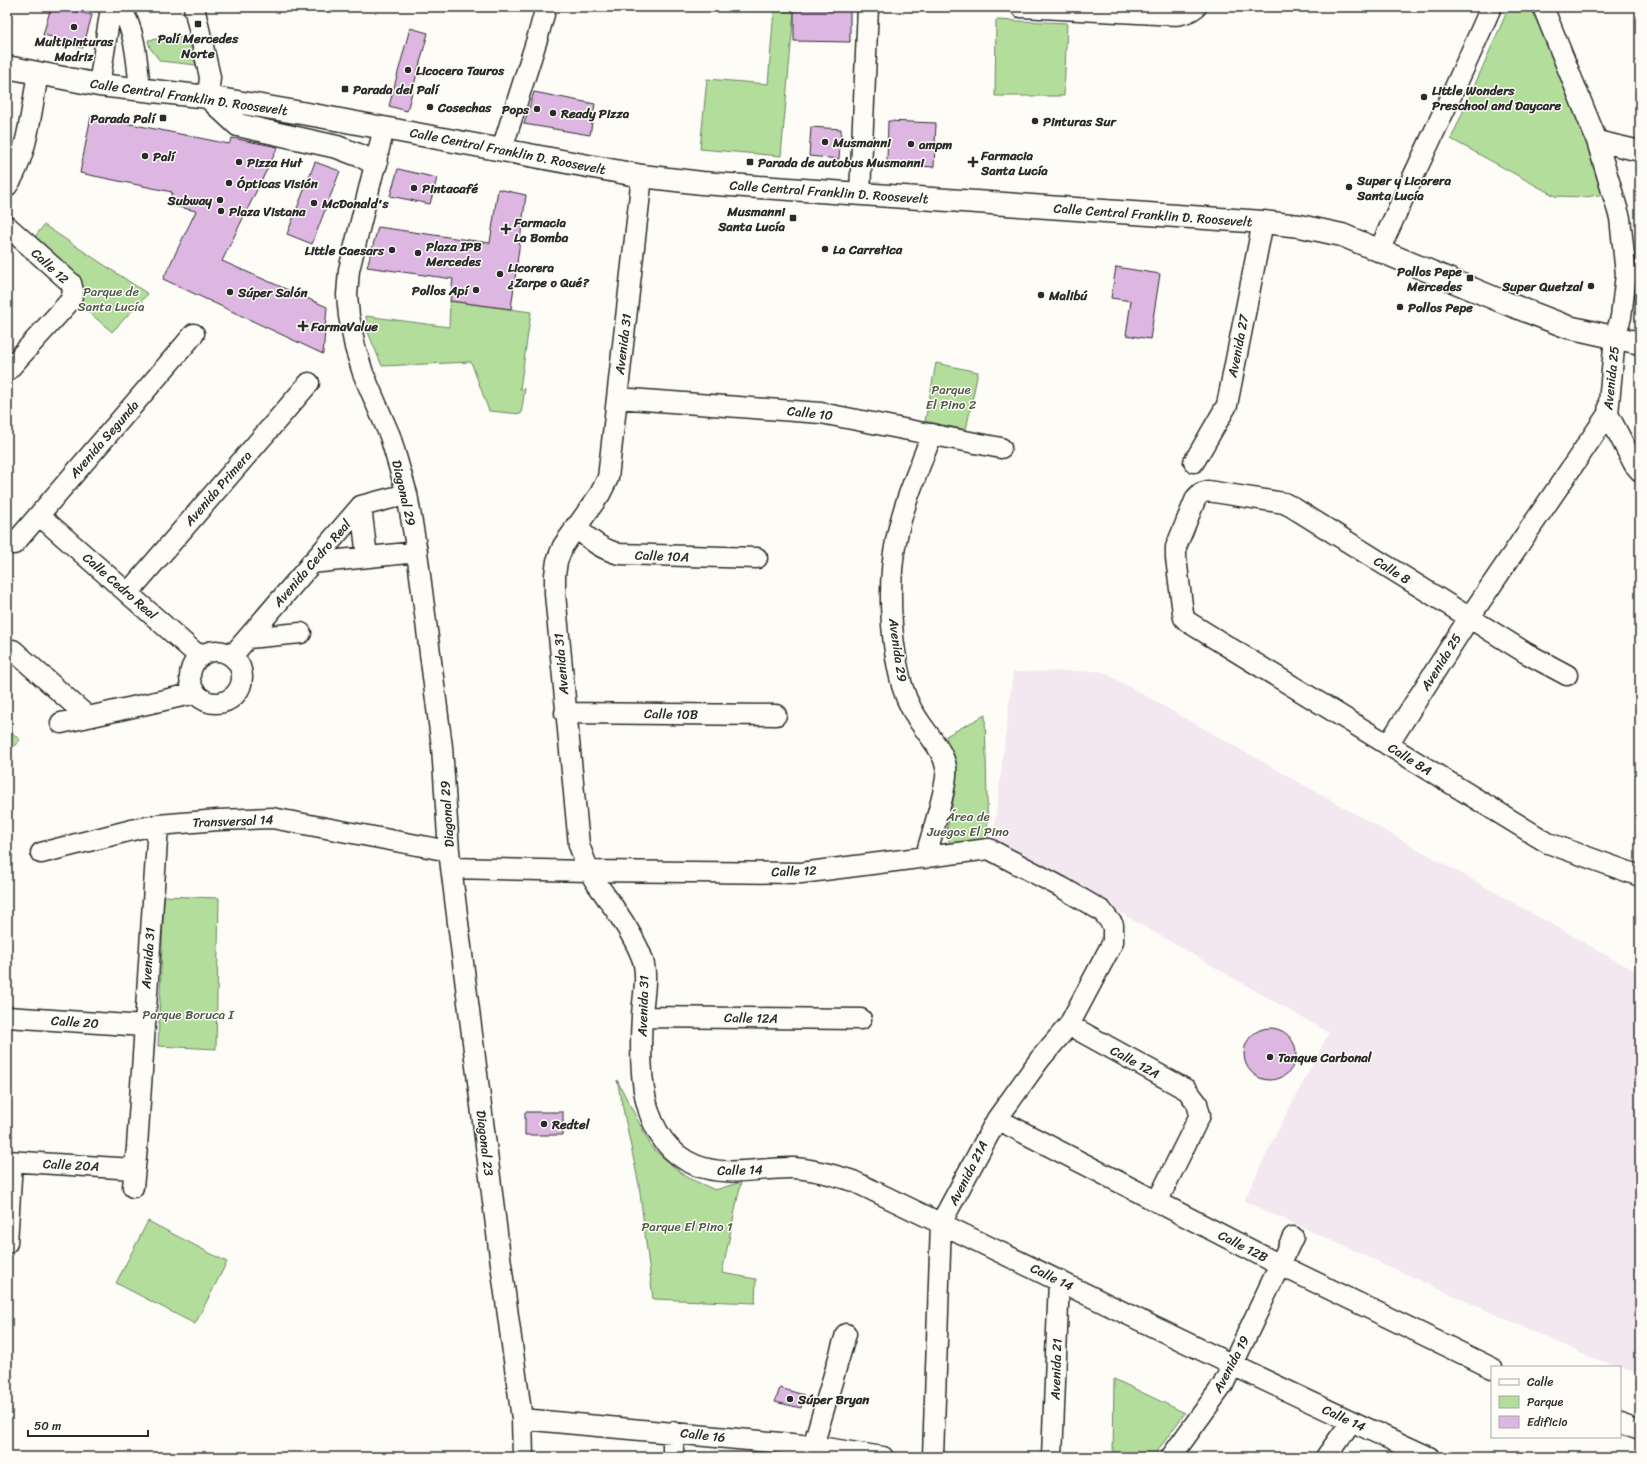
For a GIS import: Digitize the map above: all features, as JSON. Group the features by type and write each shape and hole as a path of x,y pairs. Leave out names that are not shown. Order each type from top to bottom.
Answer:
{"main road":[{"name":"Calle Central Franklin D. Roosevelt","path":"7,67 99,85 208,97 502,149 642,176 702,183 860,193 1048,208 1263,222 1300,226 1342,235 1380,249 1450,280 1561,324 1640,342"},
{"path":"208,97 238,125 336,147 361,156 376,164"}],"street":[{"path":"99,85 111,7"},
{"path":"120,7 127,19 134,41 140,90"},
{"path":"194,7 210,77 208,97"},
{"path":"502,149 546,7"},
{"path":"860,193 868,7"},
{"path":"1021,7 1180,16 1190,12 1196,7"},
{"path":"1380,249 1471,54 1491,7"},
{"name":"Avenida 25","path":"1388,745 1469,618 1608,414 1615,337 1621,317 1626,274 1620,218 1597,142 1543,7"},
{"path":"7,186 23,152 38,73"},
{"name":"Diagonal 29","path":"384,128 349,270 347,295 349,316 355,347 363,373 390,436 407,494 417,552 442,747 450,860"},
{"path":"1597,142 1640,151"},
{"name":"Avenida 31","path":"642,176 608,478 600,494 563,546 555,575 555,594 565,712 579,845 589,871 620,916 642,956 645,973 642,1017 643,1088 647,1106 656,1130 666,1144"},
{"name":"Avenida 27","path":"1194,462 1227,405 1263,222"},
{"name":"Calle 12","path":"7,226 71,282 73,291 71,300 7,371"},
{"name":"Avenida Segunda","path":"14,544 194,334"},
{"name":"Avenida Primera","path":"128,593 308,383"},
{"name":"Calle 10","path":"616,398 820,413 1001,448"},
{"path":"1608,414 1634,464 1640,471"},
{"name":"Avenida 29","path":"925,858 945,786 947,768 939,750 917,719 907,700 899,674 894,642 892,568 902,516 932,434"},
{"name":"Calle 8","path":"1188,622 1184,618 1183,613 1176,547 1196,498 1201,493 1208,491 1276,501 1292,507 1526,653 1567,675"},
{"path":"367,557 361,506 407,494"},
{"name":"Avenida Cedro Real","path":"232,656 361,506"},
{"name":"Calle Cedro Real","path":"39,515 200,656"},
{"name":"Calle 10A","path":"576,527 604,550 619,554 757,558"},
{"path":"311,563 417,552"},
{"name":"Calle 8A","path":"1188,622 1548,843 1640,876"},
{"path":"248,638 301,633"},
{"path":"14,650 88,716"},
{"path":"208,652 224,652 232,656 238,662 242,679 240,687 235,695 228,700 219,702 211,702 203,699 196,693 192,686 191,674 195,662 200,656 208,652"},
{"path":"61,723 196,693"},
{"name":"Calle 10B","path":"565,712 776,715"},
{"name":"Transversal 14","path":"41,853 136,829 218,820 272,818 450,860"},
{"name":"Avenida 31","path":"134,1178 158,826"},
{"name":"Calle 12","path":"450,860 589,871 801,872 989,849 1061,887 1102,911 1113,925"},
{"name":"Diagonal 23","path":"450,860 522,1419 523,1457"},
{"name":"Avenida 21A","path":"933,1457 941,1224 997,1119 1040,1059 1069,1025 1114,942 1113,925"},
{"name":"Calle 20","path":"7,1017 144,1026"},
{"name":"Calle 12A","path":"642,1017 861,1019"},
{"name":"Calle 12A","path":"1069,1025 1186,1090 1197,1103 1200,1115 1158,1202"},
{"name":"Calle 12B","path":"997,1119 1280,1265 1491,1368"},
{"name":"Calle 14","path":"666,1144 679,1156 694,1164 711,1170 731,1172 794,1168 826,1173 853,1181 1059,1280 1233,1367 1429,1457"},
{"path":"7,1243 10,1162"},
{"name":"Calle 20A","path":"10,1162 134,1178"},
{"name":"Avenida 19","path":"1171,1457 1223,1385 1233,1367 1294,1237"},
{"name":"Avenida 21","path":"1052,1457 1059,1280"},
{"path":"813,1452 846,1334"},
{"name":"Calle 16","path":"522,1419 673,1432 813,1452 883,1457"},
{"path":"1326,1457 1351,1422"},
{"path":"1621,1422 1640,1429"},
{"path":"673,1432 673,1457"}],"shaded area":[{"path":"1101,671 1640,974 1640,1374 1621,1368 1621,1366 1616,1366 1590,1357 1244,1201 1281,1124 1329,1033 993,839 1013,672"}],"green space":[{"path":"1509,7 1533,7 1582,127 1606,194 1585,197 1555,196 1451,139"},
{"path":"774,10 794,12 781,156 700,149 707,79 768,84"},
{"path":"996,20 1067,23 1064,96 995,96"},
{"path":"188,36 196,65 160,61 150,48 148,40"},
{"name":"Parque de Santa Lucía","path":"44,225 148,294 112,332 78,303 30,243"},
{"path":"450,301 531,312 520,389 525,389 521,414 489,411 471,362 382,366 367,330 366,316 449,327"},
{"name":"Parque El Pino 2","path":"936,363 978,372 966,430 925,421"},
{"name":"Área de Juegos El Pino","path":"985,715 988,840 952,848 946,834 953,802 957,772 946,736"},
{"path":"7,728 20,740 7,753"},
{"name":"Parque Boruca I","path":"164,896 219,898 216,1049 158,1046"},
{"name":"Parque El Pino 1","path":"617,1080 652,1148 686,1177 715,1190 741,1182 722,1273 756,1279 755,1303 653,1299 639,1185"},
{"path":"148,1221 227,1262 195,1324 116,1283"},
{"path":"1114,1379 1185,1413 1153,1457 1113,1457"}],"building":[{"name":"Multipinturas Madriz","path":"51,7 65,7 64,9 92,15 83,48 56,42 57,38 43,35"},
{"path":"794,9 850,10 850,42 794,41"},
{"name":"Licocera Tauros","path":"410,28 428,33 407,111 389,106"},
{"path":"534,92 595,104 590,135 524,124"},
{"name":"Plaza Vistana","path":"91,116 229,144 232,138 278,147 222,261 327,307 323,354 163,279 196,211 170,205 172,192 80,173"},
{"name":"ampm","path":"888,121 936,123 934,167 887,164"},
{"name":"Musmanni","path":"811,127 841,129 839,159 809,156"},
{"name":"Plaza Vistana","path":"315,162 340,171 312,244 287,234"},
{"name":"Plaza IPB Mercedes","path":"398,169 437,178 430,204 390,196"},
{"name":"Plaza IPB Mercedes","path":"498,189 526,195 511,309 450,301 453,279 367,267 378,227 490,243"},
{"path":"1116,267 1160,274 1150,339 1126,335 1131,301 1111,298"},
{"name":"Tanque Carbonal","path":"1265,1028 1275,1028 1284,1032 1292,1040 1296,1049 1296,1059 1292,1068 1284,1076 1275,1080 1265,1080 1256,1076 1248,1068 1244,1059 1244,1049 1248,1040 1256,1032"},
{"name":"Redtel","path":"525,1112 563,1112 563,1135 525,1135"},
{"name":"Súper Bryan","path":"780,1388 804,1395 801,1408 775,1402"}],"place":[{"name":"Palí Mercedes Norte","path":"198,24"},
{"name":"Multipinturas Madriz","path":"74,27"},
{"name":"Licocera Tauros","path":"408,70"},
{"name":"Parada del Palí","path":"345,89"},
{"name":"Little Wonders Preschool and Daycare","path":"1424,97"},
{"name":"Cosechas","path":"430,107"},
{"name":"Pops","path":"537,109"},
{"name":"Ready Pizza","path":"553,113"},
{"name":"Parada Palí","path":"163,118"},
{"name":"Pinturas Sur","path":"1035,121"},
{"name":"Musmanni","path":"825,142"},
{"name":"ampm","path":"911,144"},
{"name":"Palí","path":"145,156"},
{"name":"Pizza Hut","path":"239,162"},
{"name":"Parada de autobus Musmanni","path":"750,162"},
{"name":"Farmacia Santa Lucía","path":"973,162"},
{"name":"Ópticas Visión","path":"229,183"},
{"name":"Super y Licorera Santa Lucía","path":"1349,187"},
{"name":"Pintacafé","path":"414,188"},
{"name":"Subway","path":"220,200"},
{"name":"McDonald's","path":"314,203"},
{"name":"Plaza Vistana","path":"221,211"},
{"name":"Musmanni Santa Lucía","path":"793,218"},
{"name":"Farmacia La Bomba","path":"506,229"},
{"name":"La Carretica","path":"825,249"},
{"name":"Little Caesars","path":"392,250"},
{"name":"Plaza IPB Mercedes","path":"418,253"},
{"name":"Licorera ¿Zarpe o Qué?","path":"500,274"},
{"name":"Pollos Pepe Mercedes","path":"1470,278"},
{"name":"Super Quetzal","path":"1591,286"},
{"name":"Pollos Apí","path":"476,290"},
{"name":"Súper Salón","path":"230,292"},
{"name":"Malibú","path":"1041,295"},
{"name":"Pollos Pepe","path":"1400,307"},
{"name":"FarmaValue","path":"303,326"},
{"name":"Tanque Carbonal","path":"1270,1057"},
{"name":"Redtel","path":"544,1124"},
{"name":"Súper Bryan","path":"790,1399"}]}
